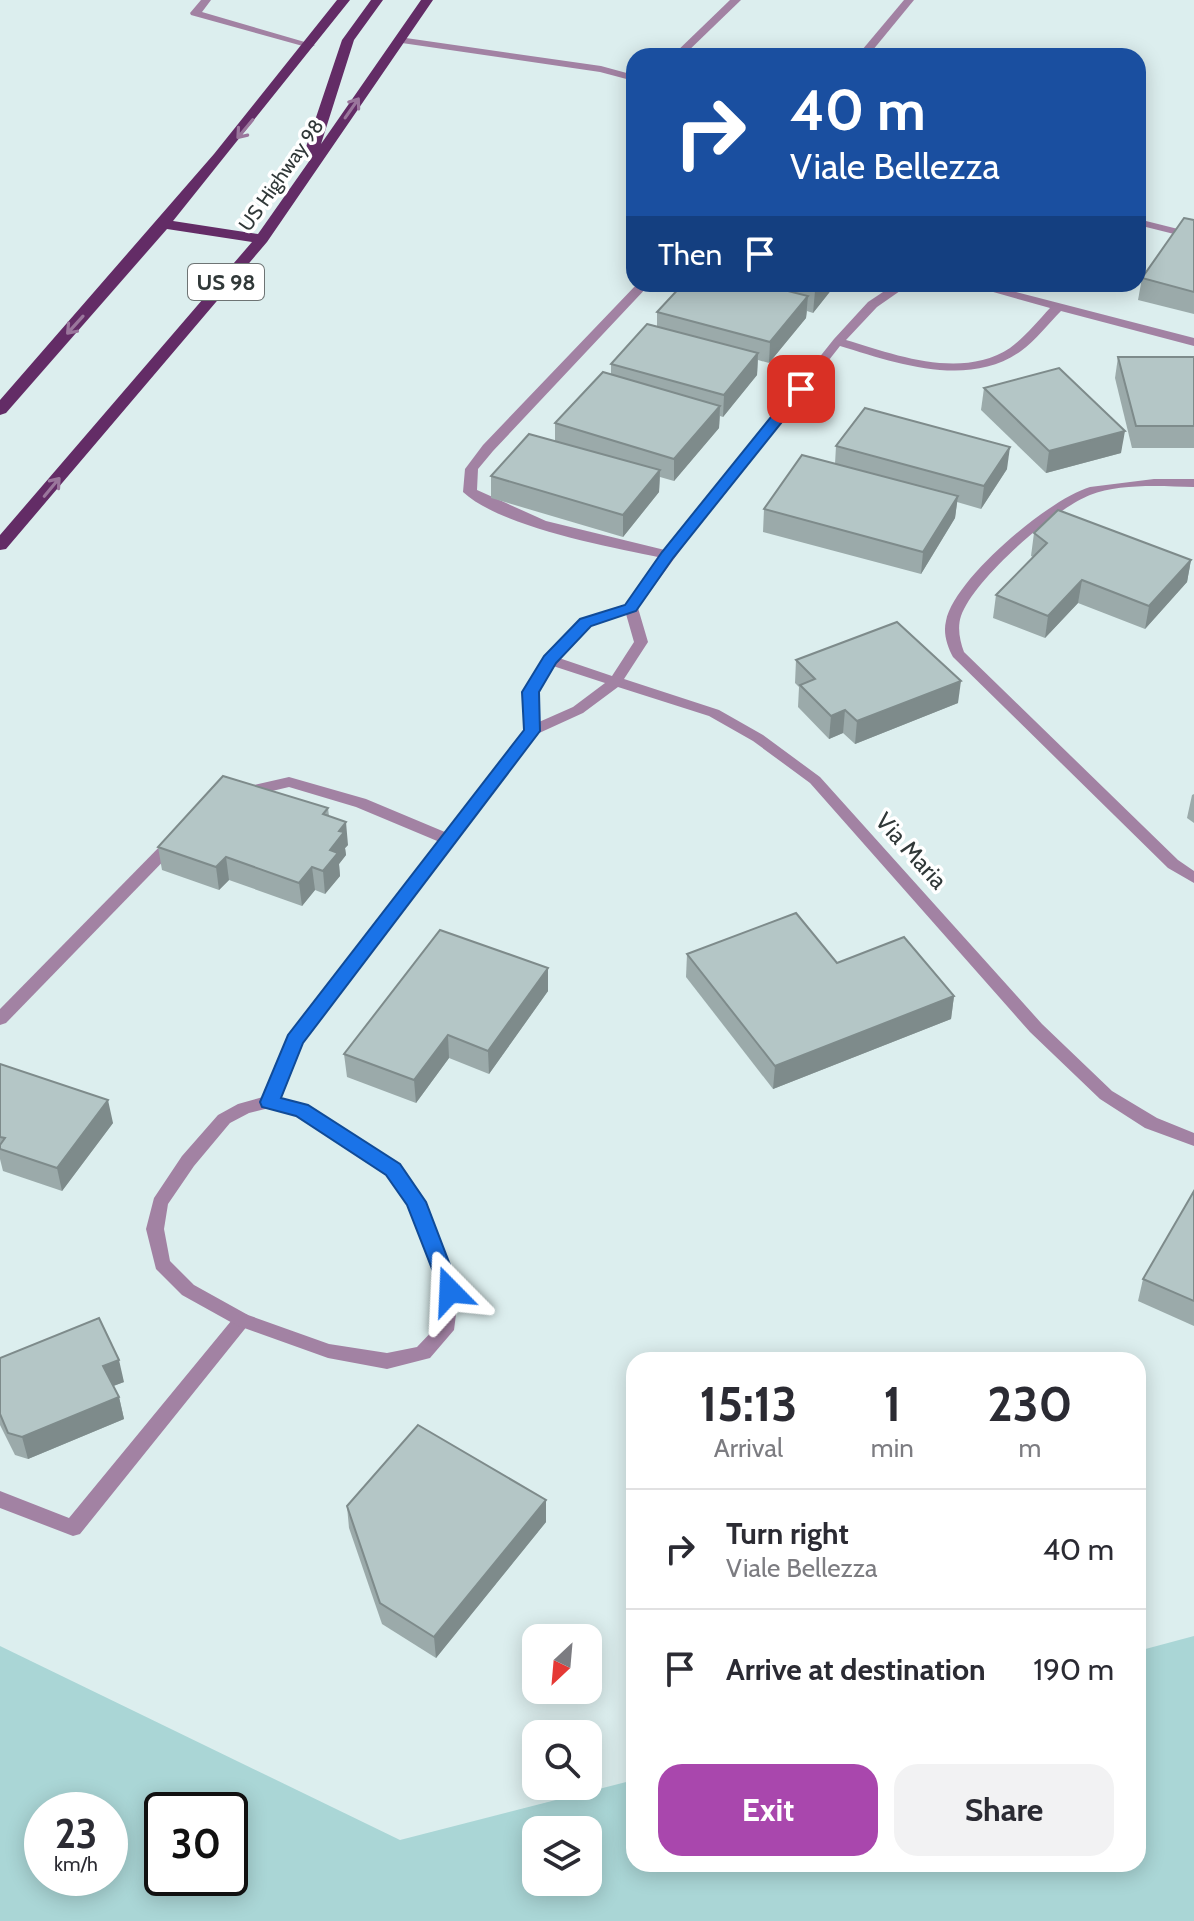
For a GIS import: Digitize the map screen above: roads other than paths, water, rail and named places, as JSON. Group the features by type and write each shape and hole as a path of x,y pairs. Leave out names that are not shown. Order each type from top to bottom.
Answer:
{"main road":[{"path":"0,410 165,224 344,0"},
{"path":"303,179 348,40 377,0"},
{"name":"US Highway 98","path":"0,545 262,239 427,0"},
{"path":"165,224 262,239"}],"street":[{"path":"206,0 195,13 310,45"},
{"path":"685,48 736,0"},
{"path":"869,48 909,0"},
{"path":"399,40 601,69 626,76"},
{"path":"1146,224 1194,236"},
{"path":"636,292 488,448 472,469 470,492 502,511 572,534 668,555"},
{"path":"532,731 530,692 549,660 586,623 631,608 668,555 839,342 880,297 889,292"},
{"path":"1001,292 1194,342"},
{"path":"839,342 931,366 969,366 992,362 1011,353 1058,307"},
{"path":"1194,483 1139,485 1087,492 1053,510 983,573 953,615 951,636 958,654 1173,864 1194,878"},
{"path":"269,1102 295,1040 532,731 578,710 616,681 641,642 631,608"},
{"name":"Via Maria","path":"549,660 714,713 758,738 815,780 1036,1028 1106,1095 1151,1123 1194,1140"},
{"path":"224,798 289,782 361,803 447,839"},
{"path":"0,1019 181,833"},
{"path":"269,1102 302,1110 393,1170 416,1202 450,1291 449,1304 445,1330 423,1353 387,1361 328,1351 242,1320 188,1290 162,1264 155,1229 160,1203 188,1161 224,1119 244,1108 269,1102"},
{"path":"0,1499 73,1528 242,1320"}]}
